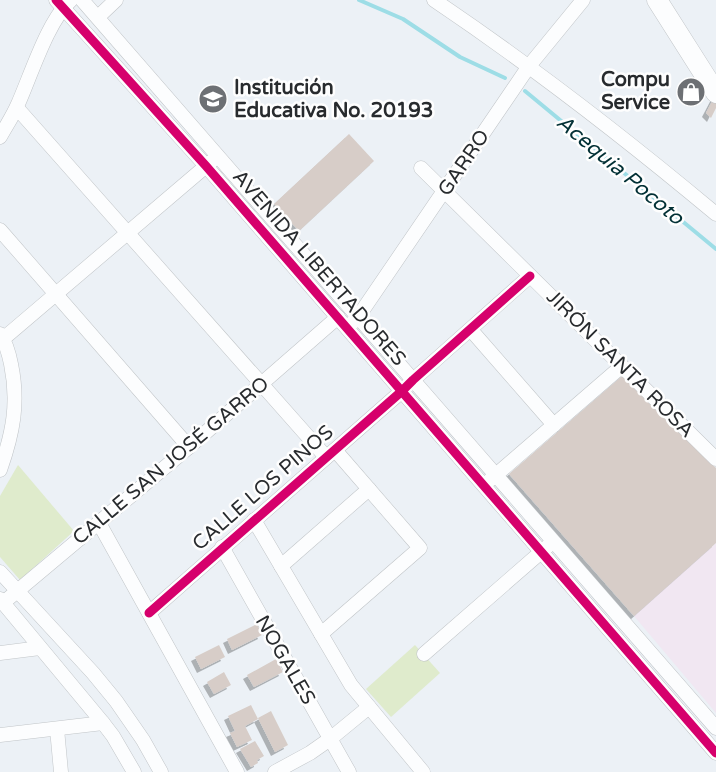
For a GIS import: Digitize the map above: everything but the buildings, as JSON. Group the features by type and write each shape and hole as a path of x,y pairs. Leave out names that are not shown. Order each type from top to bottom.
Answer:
{"highway":[{"path":"657,0 716,93"},
{"path":"673,0 716,68"}],"street":[{"name":"AVENIDA LIBERTADORES","path":"82,0 716,728"},
{"path":"98,17 116,0"},
{"path":"434,0 529,66 716,214"},
{"name":"GARRO","path":"343,323 358,317 529,66 583,0"},
{"name":"AVENIDA LIBERTADORES","path":"63,3 716,753"},
{"path":"0,137 17,108 63,3"},
{"path":"17,108 261,384 369,489 420,548 321,634"},
{"path":"0,470 13,424 16,400 13,374 2,336 56,294 218,155"},
{"name":"JIRÓN SANTA ROSA","path":"421,168 716,459"},
{"path":"0,230 189,447"},
{"name":"CALLE LOS PINOS","path":"149,613 530,276"},
{"name":"CALLE SAN JOSÉ GARRO","path":"2,601 99,523 261,384 343,323"},
{"path":"471,330 554,425"},
{"path":"484,485 622,366"},
{"path":"281,567 369,489"},
{"path":"254,520 351,685 423,772"},
{"path":"99,523 237,772"},
{"path":"424,654 554,541"},
{"name":"NOGALES","path":"222,547 349,772"},
{"path":"0,572 116,701 143,740 161,772"},
{"path":"2,601 103,723 134,772"},
{"path":"0,653 40,648"},
{"path":"274,772 310,753 369,707"},
{"path":"0,735 103,723"},
{"path":"57,729 61,772"}],"shaded area":[{"path":"716,543 716,713 634,616"}],"green space":[{"path":"18,465 74,531 20,580 0,557 0,496"},
{"path":"415,645 440,673 391,717 366,689"}],"waterway":[{"name":"Acequia Pocoto","path":"359,0 403,19 460,57 505,78"},
{"name":"Acequia Pocoto","path":"525,91 716,249"}],"cycle path":[{"path":"56,0 206,166 716,753"},
{"path":"149,613 530,276"}],"place":[{"name":"Compu Service","path":"691,92"},
{"name":"Institución Educativa No. 20193","path":"213,99"}]}
